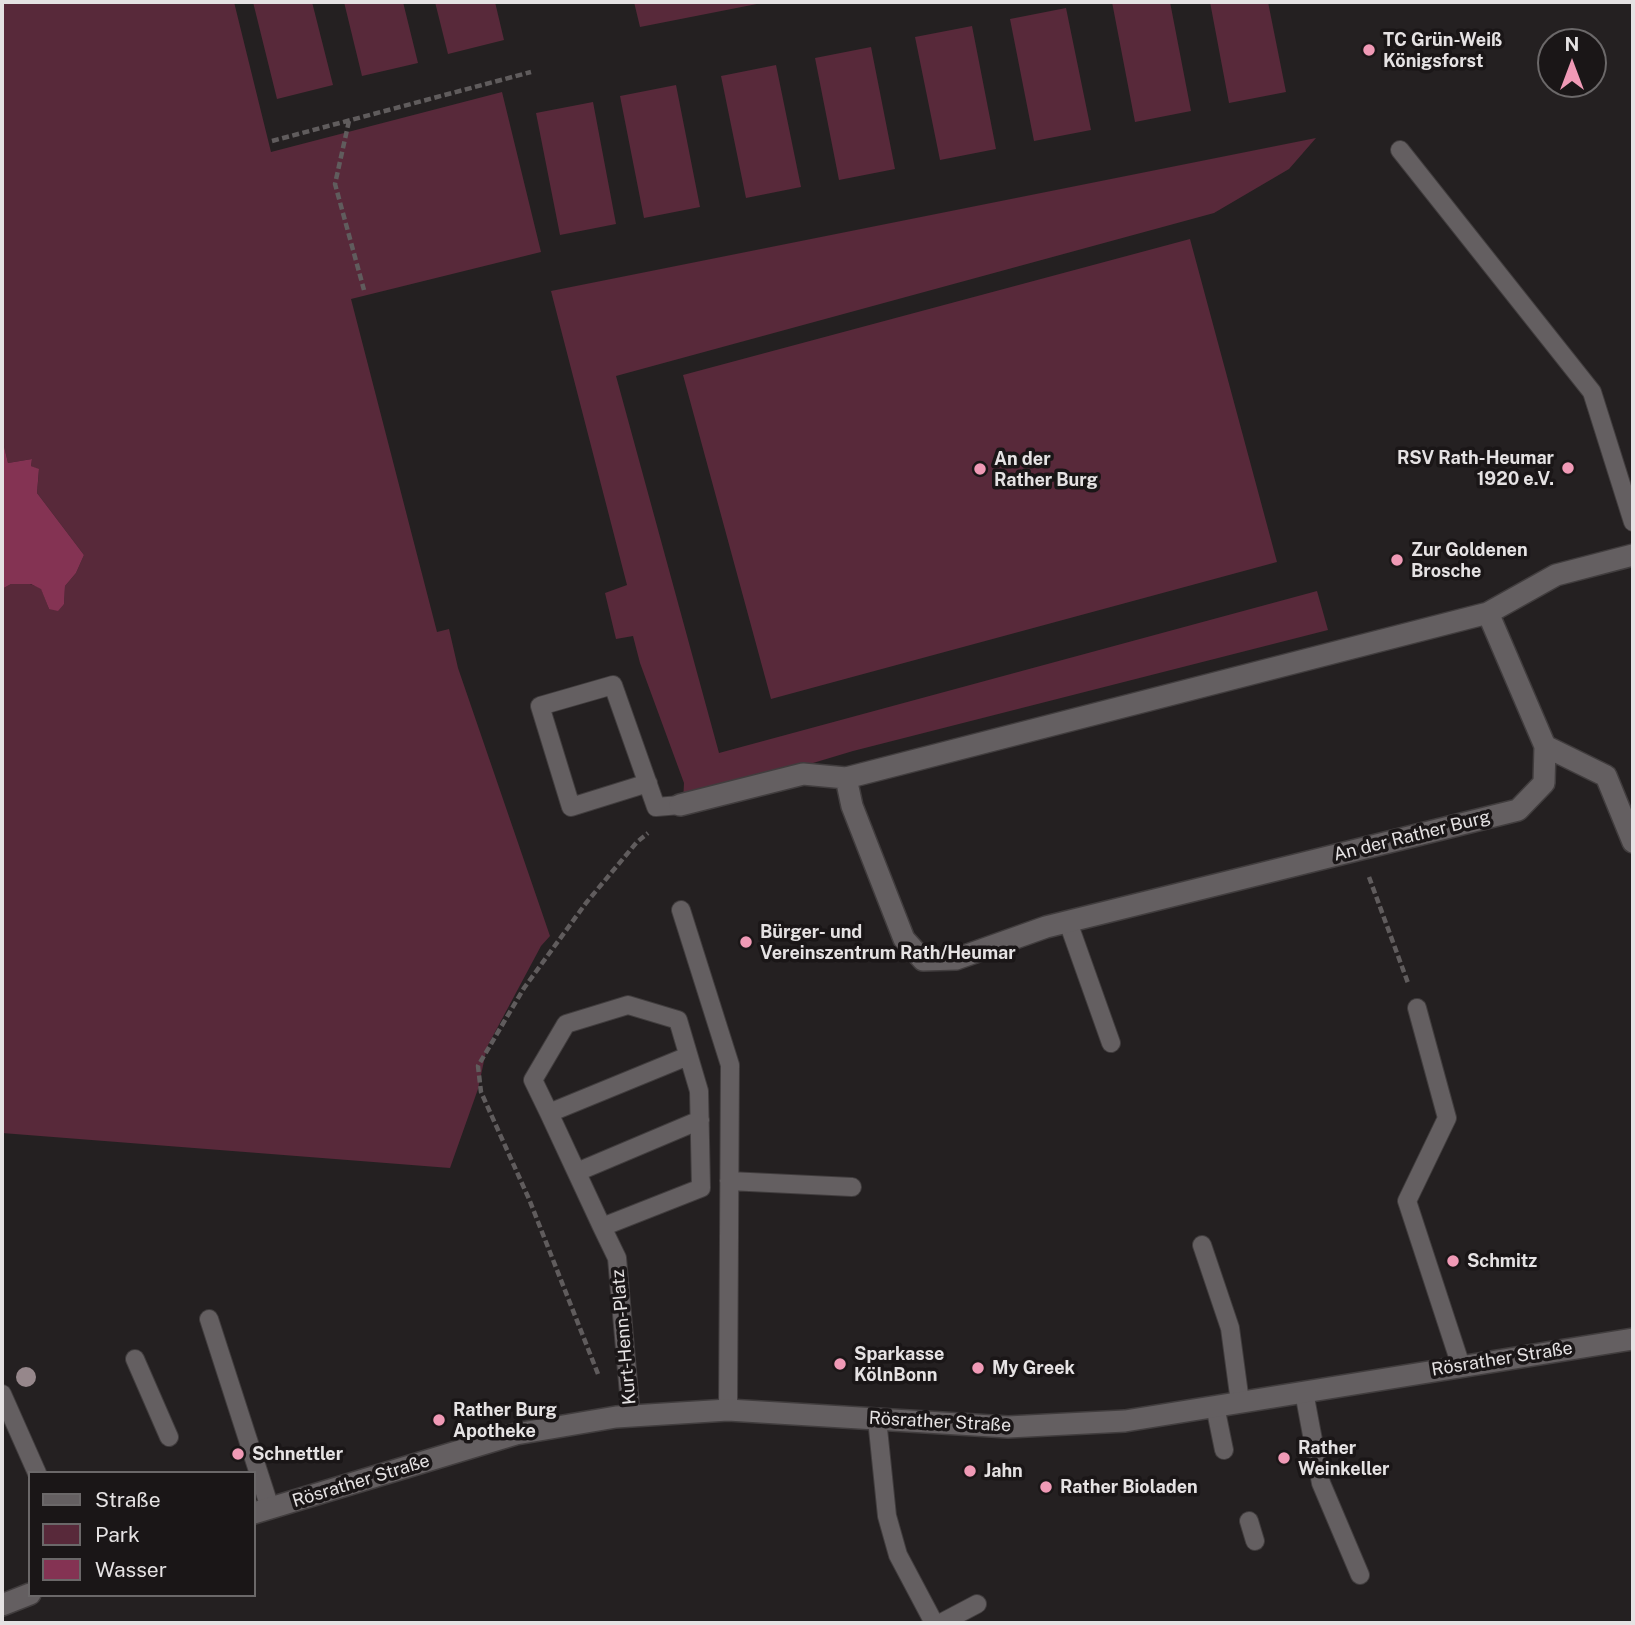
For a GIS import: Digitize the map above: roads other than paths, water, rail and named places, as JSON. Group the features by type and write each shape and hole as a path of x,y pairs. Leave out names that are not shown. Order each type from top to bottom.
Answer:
{"street":[{"path":"680,805 803,774 846,778 1488,613 1556,575 1633,555"},
{"name":"An der Rather Burg","path":"846,778 852,806 904,939 923,960 956,959 1068,922 1518,810 1544,783 1545,746 1488,613"},
{"path":"1545,746 1606,776 1633,842"},
{"name":"Rösrather Straße","path":"262,1510 516,1434 631,1416 728,1410 1008,1427 1125,1421 1633,1339"},
{"path":"2,1605 28,1595"}],"lane":[{"path":"1400,150 1592,392 1633,522"},
{"path":"648,783 571,807 540,706 613,685 648,783 656,807 680,805"},
{"path":"681,910 730,1065 728,1410"},
{"path":"1068,922 1111,1043"},
{"path":"628,1005 678,1020 699,1091 701,1188 602,1227 549,1113 533,1080 566,1024 628,1005"},
{"path":"1417,1008 1447,1118 1407,1202 1461,1366"},
{"path":"549,1113 688,1056"},
{"path":"577,1172 699,1120"},
{"path":"729,1181 852,1187"},
{"name":"Kurt-Henn-Platz","path":"602,1227 617,1258 631,1416"},
{"path":"1202,1245 1230,1328 1240,1402"},
{"path":"209,1320 251,1471"},
{"path":"135,1359 169,1437"},
{"path":"1304,1392 1321,1483 1360,1574"},
{"path":"2,1394 36,1471"},
{"path":"1215,1406 1224,1450"},
{"path":"877,1419 887,1516 898,1555 934,1623"},
{"path":"256,1488 262,1510"},
{"path":"1249,1521 1255,1541"},
{"path":"941,1623 977,1604"}],"water":[{"path":"2,438 8,463 32,459 31,466 39,469 37,493 84,555 76,573 65,586 64,604 58,611 49,609 41,589 31,584 11,584 2,589"}],"place":[{"name":"TC Grün-Weiß Königsforst","path":"1369,50"},
{"name":"RSV Rath-Heumar 1920 e.V.","path":"1568,468"},
{"name":"An der Rather Burg","path":"980,469"},
{"name":"Zur Goldenen Brosche","path":"1397,560"},
{"name":"Bürger- und Vereinszentrum Rath/Heumar","path":"746,942"},
{"name":"Schmitz","path":"1453,1261"},
{"name":"Sparkasse KölnBonn","path":"840,1364"},
{"name":"My Greek","path":"978,1368"},
{"name":"Rather Burg Apotheke","path":"439,1420"},
{"name":"Schnettler","path":"238,1454"},
{"name":"Rather Weinkeller","path":"1284,1458"},
{"name":"Jahn","path":"970,1471"},
{"name":"Rather Bioladen","path":"1046,1487"}]}
